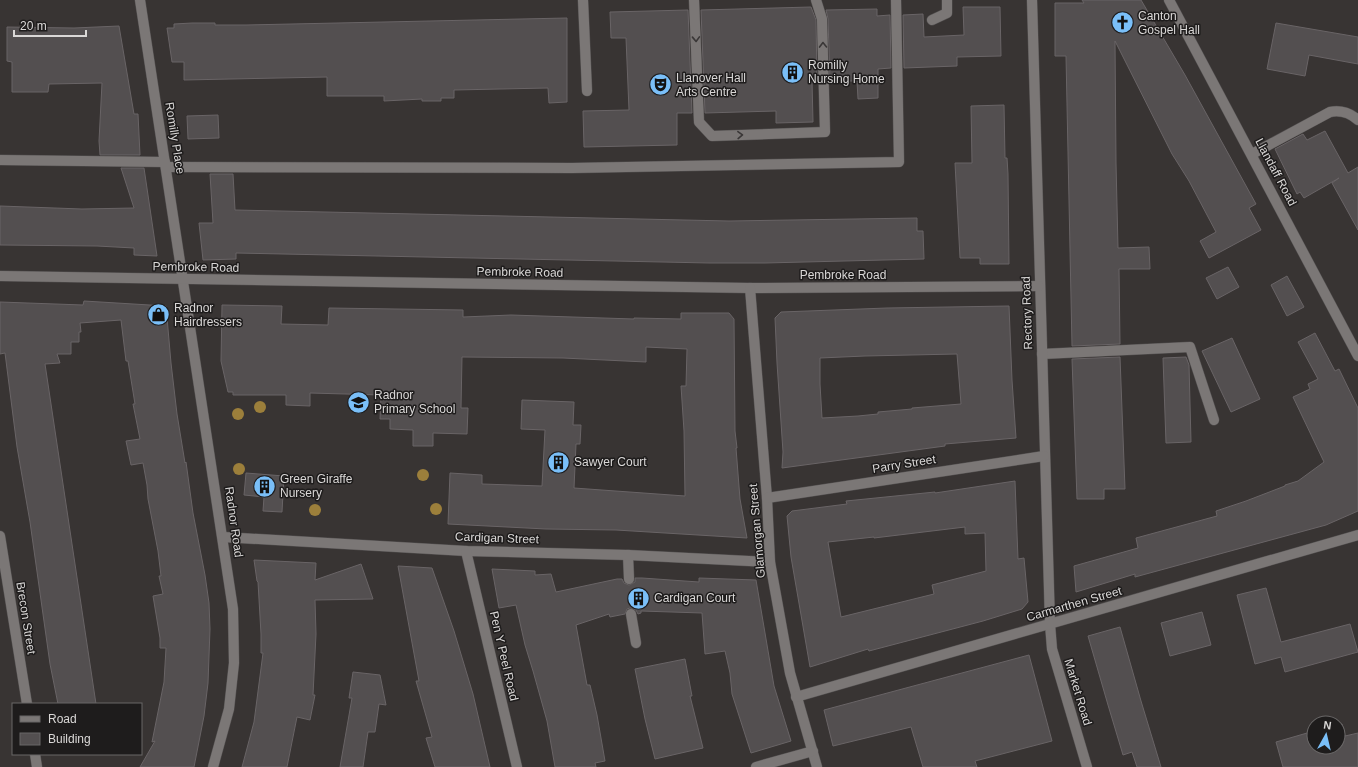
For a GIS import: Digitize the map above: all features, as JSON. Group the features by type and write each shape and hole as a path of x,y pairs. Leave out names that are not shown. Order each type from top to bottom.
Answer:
{"street":[{"name":"Romilly Place","path":"140,0 184,280"},
{"path":"583,0 587,91"},
{"path":"694,0 699,122 712,136 825,132 822,19 816,0"},
{"path":"0,160 166,165 572,168 899,162 896,0"},
{"path":"932,20 947,13 947,0"},
{"name":"Rectory Road","path":"1032,0 1039,286 1050,624"},
{"name":"Llandaff Road","path":"1169,0 1358,356"},
{"path":"1252,154 1330,112 1336,111 1353,115 1358,120"},
{"name":"Pembroke Road","path":"0,276 750,288 1039,286"},
{"name":"Radnor Road","path":"184,280 233,609 234,663 229,709 213,767"},
{"name":"Glamorgan Street","path":"750,288 767,498 770,562 790,673 817,767"},
{"path":"1042,354 1190,347 1214,420"},
{"name":"Parry Street","path":"767,498 1044,456"},
{"name":"Carmarthen Street","path":"796,697 1358,534"},
{"name":"Brecon Street","path":"0,536 27,703"},
{"name":"Cardigan Street","path":"223,537 466,551 628,555 770,562"},
{"name":"Pen Y Peel Road","path":"466,551 517,767"},
{"path":"628,555 629,579"},
{"path":"631,614 636,643"},
{"name":"Market Road","path":"1050,624 1052,649 1087,767"},
{"path":"756,767 813,751"},
{"path":"35,755 37,767"}],"building":[{"path":"1082,0 1141,0 1185,75 1256,204 1249,208 1261,230 1209,258 1200,241 1216,232 1189,181 1172,154 1115,41 1118,248 1149,247 1150,269 1119,269 1120,344 1072,346 1066,56 1055,56 1055,3 1084,3"},
{"name":"Romilly Nursing Home","path":"811,7 816,20 817,81 812,81 813,122 776,123 776,111 705,113 701,10"},
{"path":"963,7 1000,7 1001,56 957,57 957,66 904,68 903,15 923,14 924,37 964,35"},
{"path":"877,9 877,16 890,15 891,68 878,69 878,98 858,99 857,81 830,81 828,19 826,10"},
{"name":"Llanover Hall Arts Centre","path":"688,10 692,113 677,113 677,145 584,147 583,111 629,110 626,38 611,38 610,12"},
{"path":"567,18 567,102 549,103 548,88 454,90 454,98 441,98 441,101 422,101 422,99 384,101 384,96 327,96 327,77 184,80 184,62 172,62 167,28 174,28 174,24 192,23 246,25"},
{"path":"1276,23 1358,37 1358,64 1309,55 1305,76 1267,69"},
{"path":"119,26 134,114 138,114 140,155 100,155 99,141 102,83 49,84 48,92 12,92 12,62 7,61 7,27 74,28"},
{"path":"1004,105 1005,158 1007,158 1008,174 1009,264 980,264 980,258 960,258 955,163 972,163 971,106"},
{"path":"218,115 219,138 188,139 187,116"},
{"path":"1325,131 1348,173 1358,167 1358,230 1332,183 1339,178 1304,198 1300,192 1297,194 1275,149 1303,134 1307,140"},
{"path":"121,168 144,168 157,256 134,255 134,248 0,245 0,206 82,209 134,208"},
{"path":"210,174 233,174 235,210 729,221 917,218 917,231 923,231 924,259 709,263 236,253 236,259 203,260 199,223 213,223"},
{"path":"1228,267 1239,287 1217,299 1206,278"},
{"path":"1287,276 1304,307 1287,316 1271,285"},
{"path":"84,301 166,306 177,414 209,603 210,629 208,683 204,716 194,767 140,767 155,741 152,742 164,682 166,648 160,648 160,638 153,596 163,594 159,576 161,576 158,551 143,463 131,465 126,441 140,439 133,404 135,404 128,361 126,361 121,320 80,323 81,332 79,332 79,342 71,342 71,354 57,354 60,363 45,364 96,703 58,703 50,664 30,522 17,447 5,353 0,354 0,302 83,305"},
{"path":"222,305 282,306 281,324 328,325 329,308 463,310 463,317 511,315 681,319 681,313 729,313 734,319 736,448 740,499 747,538 616,530 546,529 448,524 450,473 482,475 482,484 542,486 545,430 521,429 522,400 574,402 573,425 581,425 580,444 576,444 574,488 685,496 684,431 681,386 686,386 687,349 646,347 646,362 563,358 462,357 461,408 468,408 467,434 433,433 433,446 413,446 413,430 390,429 390,419 380,419 381,395 310,393 310,406 286,405 286,395 233,395 233,392 228,392 221,361"},
{"path":"1009,306 1016,438 945,444 945,446 782,468 783,452 775,318 781,312 887,308","holes":["957,354 961,404 878,412 878,414 822,418 820,358"]},
{"path":"1315,333 1335,371 1339,369 1358,408 1358,511 1326,525 1135,577 1135,574 1076,592 1074,566 1138,548 1136,538 1217,516 1216,511 1298,481 1324,462 1293,397 1310,389 1308,384 1318,379 1298,342"},
{"path":"1232,338 1260,399 1231,412 1202,351"},
{"path":"1120,357 1125,489 1104,489 1104,499 1077,499 1072,359"},
{"path":"1186,357 1189,365 1191,442 1166,443 1163,358"},
{"name":"Green Giraffe Nursery","path":"246,473 284,476 282,512 263,511 264,497 244,495"},
{"path":"1015,481 1018,559 1024,558 1028,602 1022,609 983,621 869,651 868,649 810,667 791,557 787,516 792,511 847,504 846,501 935,493","holes":["965,527 965,534 985,533 986,571 932,585 934,594 841,617 828,542"]},
{"path":"254,560 316,563 315,580 361,564 373,599 315,600 316,634 313,695 315,695 310,720 297,717 287,767 242,767 254,722 263,653 261,653 258,582"},
{"path":"398,566 432,568 454,631 473,694 490,767 435,767 426,738 432,737 416,681 419,681"},
{"path":"492,569 535,571 535,575 551,574 556,592 617,579 622,579 624,583 629,585 635,582 635,578 699,582 699,578 756,580 774,686 791,741 751,753 732,694 730,673 725,651 705,654 702,613 641,611 641,613 638,614 636,610 630,608 627,609 625,614 610,617 609,614 576,625 587,685 590,685 597,715 605,761 595,763 596,767 555,767 547,721 525,645 516,605 499,608"},
{"path":"1266,588 1281,642 1350,624 1358,652 1285,672 1281,657 1255,664 1237,595"},
{"path":"1202,612 1211,645 1170,656 1161,623"},
{"path":"1120,627 1161,767 1137,767 1132,752 1123,755 1108,705 1088,636"},
{"path":"1029,655 1052,741 975,761 977,767 923,767 911,727 833,746 824,710"},
{"path":"685,659 692,696 690,696 703,748 655,759 635,669"},
{"path":"353,672 380,675 386,705 379,704 375,732 368,732 363,767 340,767 352,698 349,698"},
{"path":"1306,733 1306,755 1346,755 1346,736 1358,733 1358,767 1283,767 1276,742"}],"place":[{"name":"Canton Gospel Hall","path":"1123,23"},
{"name":"Romilly Nursing Home","path":"793,72"},
{"name":"Llanover Hall Arts Centre","path":"661,85"},
{"name":"Radnor Hairdressers","path":"158,315"},
{"name":"Radnor Primary School","path":"358,402"},
{"name":"Sawyer Court","path":"559,462"},
{"name":"Green Giraffe Nursery","path":"264,486"},
{"name":"Cardigan Court","path":"638,598"}]}
